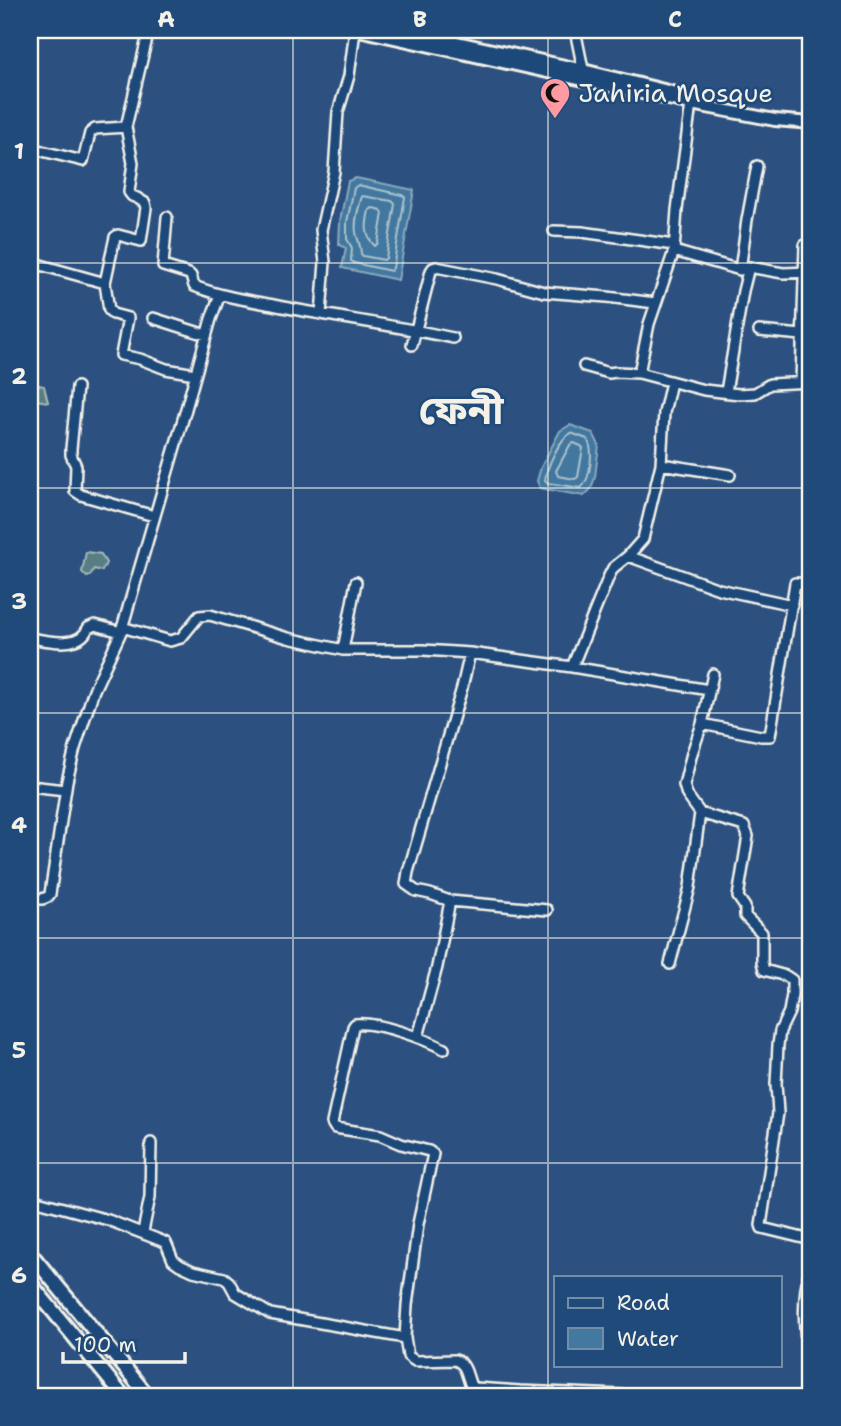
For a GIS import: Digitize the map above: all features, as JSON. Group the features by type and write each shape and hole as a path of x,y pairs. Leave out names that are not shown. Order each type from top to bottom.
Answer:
{"highway":[{"path":"30,1253 148,1396"},
{"path":"30,1283 124,1396"}],"main road":[{"path":"357,30 776,113 811,116"},
{"path":"402,30 691,104 775,120 811,123"}],"street":[{"path":"149,30 126,127 133,163 129,192 145,203 146,208 141,241 118,234 115,237 105,283 109,310 113,314 128,318 121,355 166,369 195,374"},
{"path":"321,314 326,262 321,230 334,172 338,112 349,76 357,30"},
{"path":"575,30 584,75"},
{"path":"639,373 649,324 674,248 691,104"},
{"path":"30,148 83,161 90,133 95,129 126,127"},
{"path":"726,392 743,291 747,220 757,166"},
{"path":"167,217 163,266 189,274 194,286 222,295 453,338"},
{"path":"554,231 674,248 744,269 783,273 808,272"},
{"path":"584,366 609,373 639,373 704,390 739,394 755,393 770,384 806,382 803,335 808,272 805,245"},
{"path":"30,262 105,283"},
{"path":"412,345 431,271 436,267 544,292 655,303"},
{"path":"30,898 45,899 50,894 65,790 75,748 94,690 122,629 206,335 222,295"},
{"path":"153,318 206,335"},
{"path":"760,331 803,335"},
{"path":"572,667 613,568 643,539 661,464 664,413 671,382"},
{"path":"77,387 71,449 76,466 75,491 154,516"},
{"path":"661,464 730,475"},
{"path":"628,556 719,589 792,606"},
{"path":"343,650 356,582"},
{"path":"702,724 770,736 795,583 811,584"},
{"path":"30,638 76,640 95,625 170,641 181,638 199,616 210,615 288,638 343,650 470,653 572,667 709,691"},
{"path":"470,653 406,884 416,891 450,901 547,910"},
{"path":"713,674 684,785 701,814 744,825 748,836 738,897 745,907 746,916 762,933 764,970 792,980 789,1012 780,1031 778,1045 778,1113 761,1225 762,1228 811,1240"},
{"path":"30,786 65,790"},
{"path":"670,964 690,887 701,814"},
{"path":"418,1037 450,901"},
{"path":"444,1049 418,1037 367,1024 355,1024 332,1123 335,1128 380,1135 433,1154 418,1224 407,1306 405,1338 408,1356 415,1360 461,1362 471,1386 475,1388 647,1396"},
{"path":"142,1233 150,1197 151,1143"},
{"path":"30,1199 108,1220 166,1243 173,1260 180,1265 224,1278 235,1293 270,1314 405,1338"},
{"path":"811,1266 804,1329 811,1377"}],"green space":[{"path":"30,383 44,386 48,402 30,399"},
{"path":"86,552 101,554 106,563 102,571 94,569 87,577 82,572"}],"water":[{"path":"356,178 414,190 398,280 342,268 346,248 339,245 340,221 348,181"},
{"path":"570,425 593,433 599,445 595,477 591,489 584,496 540,488 537,481 541,467 560,431"}],"place":[{"name":"Jahiria Mosque","path":"555,120"}],"district":[{"name":"ফেনী","path":"461,410"}]}
